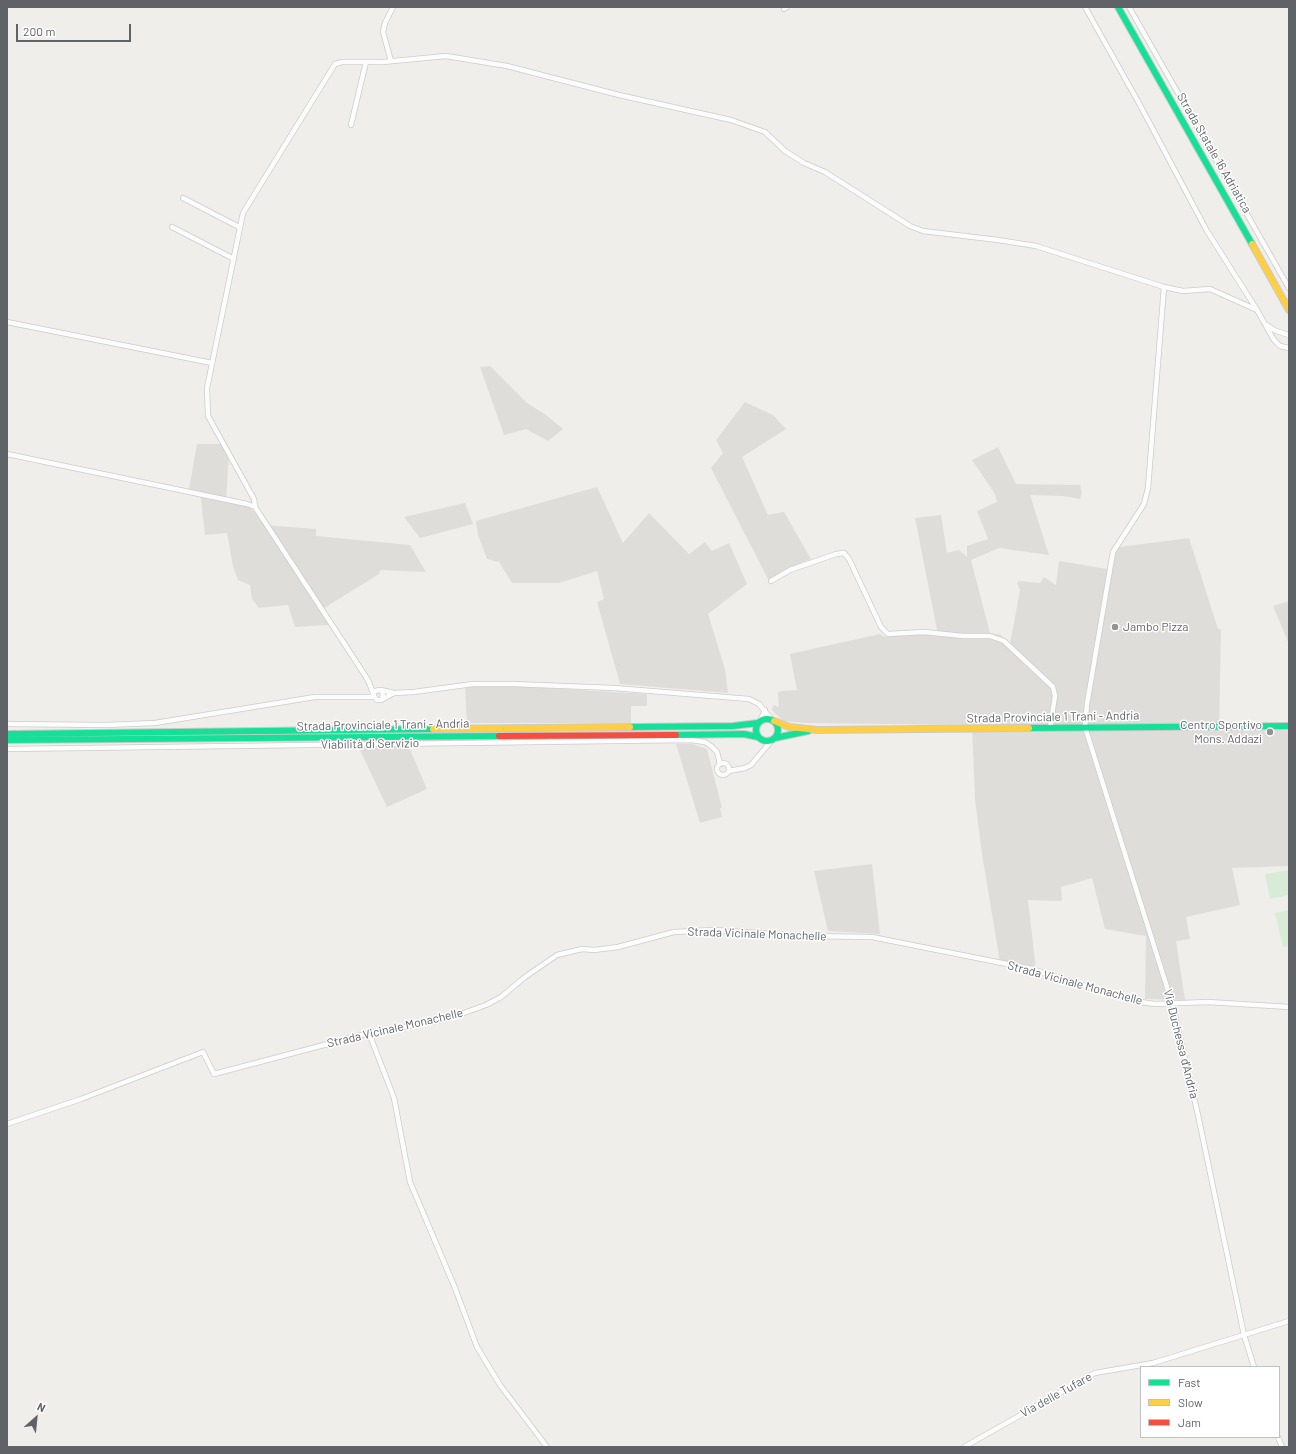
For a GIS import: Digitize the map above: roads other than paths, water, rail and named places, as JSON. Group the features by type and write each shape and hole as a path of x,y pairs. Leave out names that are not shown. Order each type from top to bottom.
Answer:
{"main road":[{"name":"Strada Statale 16 Adriatica","path":"1118,7 1289,310"},
{"name":"Strada Statale 16 Adriatica","path":"1122,7 1289,302"},
{"name":"Strada Provinciale 1 Trani - Andria","path":"7,734 734,726 773,720 789,727 817,730 1289,726"},
{"path":"773,720 778,731 774,739"},
{"path":"758,737 755,730 759,722"},
{"name":"Strada Provinciale 1 Trani - Andria","path":"7,740 739,734 758,737 765,741 817,730"}],"street":[{"path":"392,61 383,32 385,23 393,7"},
{"path":"1085,7 1140,105 1207,231 1257,310 1274,340 1280,346 1289,348"},
{"path":"1129,7 1289,288"},
{"path":"394,693 377,700 373,695 368,680 255,507 254,499 208,416 207,388 243,213 335,64 342,62 392,61 446,56 495,64 731,120 765,132 785,151 804,163 825,172 910,226 923,232 998,240 1036,246 1164,287 1183,290 1210,289 1257,310"},
{"path":"351,125 366,62"},
{"path":"184,198 239,227"},
{"path":"172,227 234,260"},
{"path":"1085,727 1087,704 1113,552 1144,504 1148,488 1164,287"},
{"path":"7,322 212,363"},
{"path":"1263,323 1276,331 1289,335"},
{"path":"7,454 247,504 255,507"},
{"path":"771,581 790,570 836,554 844,553 849,558 881,627 888,634 924,632 963,636 990,636 1004,641 1053,687 1055,696 1050,728"},
{"path":"368,680 384,695 382,699"},
{"path":"7,724 106,726 155,723 315,697 373,695 380,690 394,693 473,684 614,688 739,698 754,701 765,710 773,720"},
{"path":"759,722 765,710"},
{"name":"Via Duchessa d'Andria","path":"1085,727 1172,1003 1198,1115 1244,1335 1254,1366"},
{"path":"729,771 726,764 720,764 717,769 719,774 724,775 729,771 745,768 751,765 774,739"},
{"name":"Viabilità di Servizio","path":"7,749 690,740 705,742 711,746 717,752 720,764"},
{"name":"Strada Vicinale Monachelle","path":"7,1124 81,1100 203,1052 214,1074 369,1033 436,1021 486,1005 501,997 525,977 557,955 582,949 594,950 618,947 681,932 714,930 804,936 872,937 1032,969 1133,1001 1172,1003 1208,1002 1289,1007"},
{"path":"369,1033 394,1098 410,1182 455,1288 477,1347 500,1385 547,1447"},
{"path":"1244,1335 1289,1321"},
{"name":"Via delle Tufare","path":"964,1447 1095,1373 1153,1362 1244,1335"}],"place":[{"name":"Jambo Pizza","path":"1115,627"},
{"name":"Centro Sportivo Mons. Addazi","path":"1270,732"}]}
